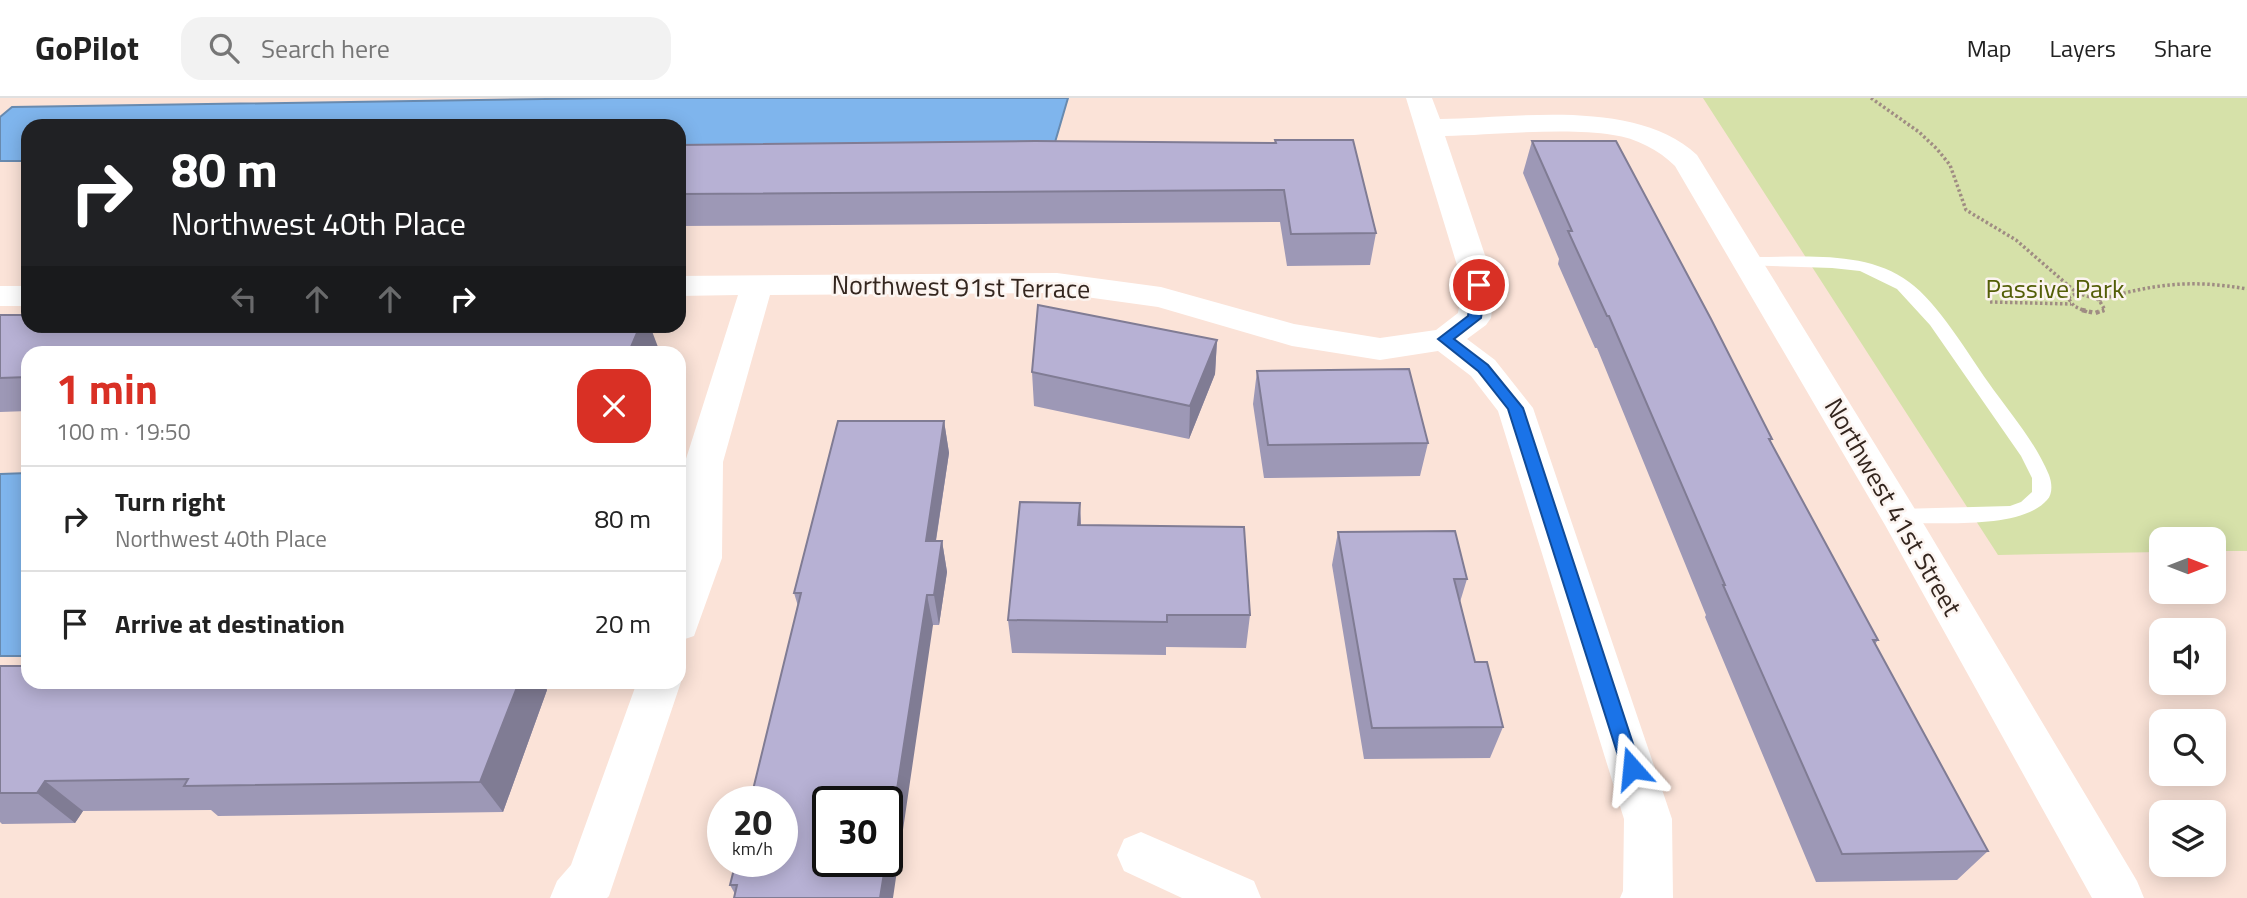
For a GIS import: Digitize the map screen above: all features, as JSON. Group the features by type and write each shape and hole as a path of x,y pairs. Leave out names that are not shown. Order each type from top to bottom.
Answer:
{"street":[{"path":"1419,98 1479,285 1474,318 1445,339 1483,368 1515,408 1648,820 1648,898"},
{"name":"Northwest 41st Street","path":"1429,128 1590,124 1621,127 1647,134 1671,146 1687,161 1899,516 2119,898"},
{"name":"Northwest 91st Terrace","path":"686,286 1057,283 1161,296 1292,335 1380,349 1445,339"},
{"path":"686,604 702,558 704,462 757,285"},
{"path":"0,296 21,296"},
{"path":"575,898 591,879 657,689"},
{"path":"1141,855 1236,898"}],"lane":[{"path":"1748,262 1832,263 1864,267 1903,285 1936,321 2029,454 2040,478 2042,494 2028,507 2011,513 1899,516"}],"path":[{"path":"1871,98 1919,132 1944,157 1958,181 1966,210 2024,246 2077,293 2099,300 2147,285 2177,280 2214,282 2247,289"},
{"path":"2071,304 2069,295 2077,293"},
{"path":"1990,302 2071,304 2087,312 2098,313 2105,310 2099,300"}],"green space":[{"name":"Passive Park","path":"1703,98 2247,98 2247,551 2226,551 2226,527 2149,527 2149,552 1998,555"}],"water":[{"path":"614,98 1068,98 1053,149 686,153 686,119 21,119 21,161 0,161 0,117 12,107"},
{"path":"21,473 21,656 0,656 0,474"}],"building":[{"path":"1275,140 1353,140 1376,233 1291,234 1284,190 686,194 686,145 1035,141 1276,143"},
{"path":"1532,141 1616,141 1711,319 1772,439 1769,439 1878,640 1873,640 1988,851 1842,854 1723,585 1609,316 1568,231 1572,231"},
{"path":"1038,305 1217,340 1190,406 1032,372"},
{"path":"0,315 21,315 21,333 637,333 631,346 21,346 21,377 0,378"},
{"path":"1409,369 1428,443 1268,445 1257,371"},
{"path":"838,421 944,421 926,541 942,541 934,595 927,595 898,786 812,786 812,877 883,877 880,898 734,898 737,885 730,885 732,877 798,877 798,786 754,786 801,593 794,593"},
{"path":"1020,502 1080,503 1078,525 1244,527 1250,615 1167,615 1167,622 1008,620"},
{"path":"1455,531 1467,579 1454,579 1475,662 1487,662 1503,727 1372,728 1338,532"},
{"path":"0,666 21,666 21,689 516,689 480,782 184,786 188,779 45,781 37,793 0,793"}],"route":[{"path":"1479,285 1474,318 1445,339 1483,368 1515,408 1632,768"}]}
